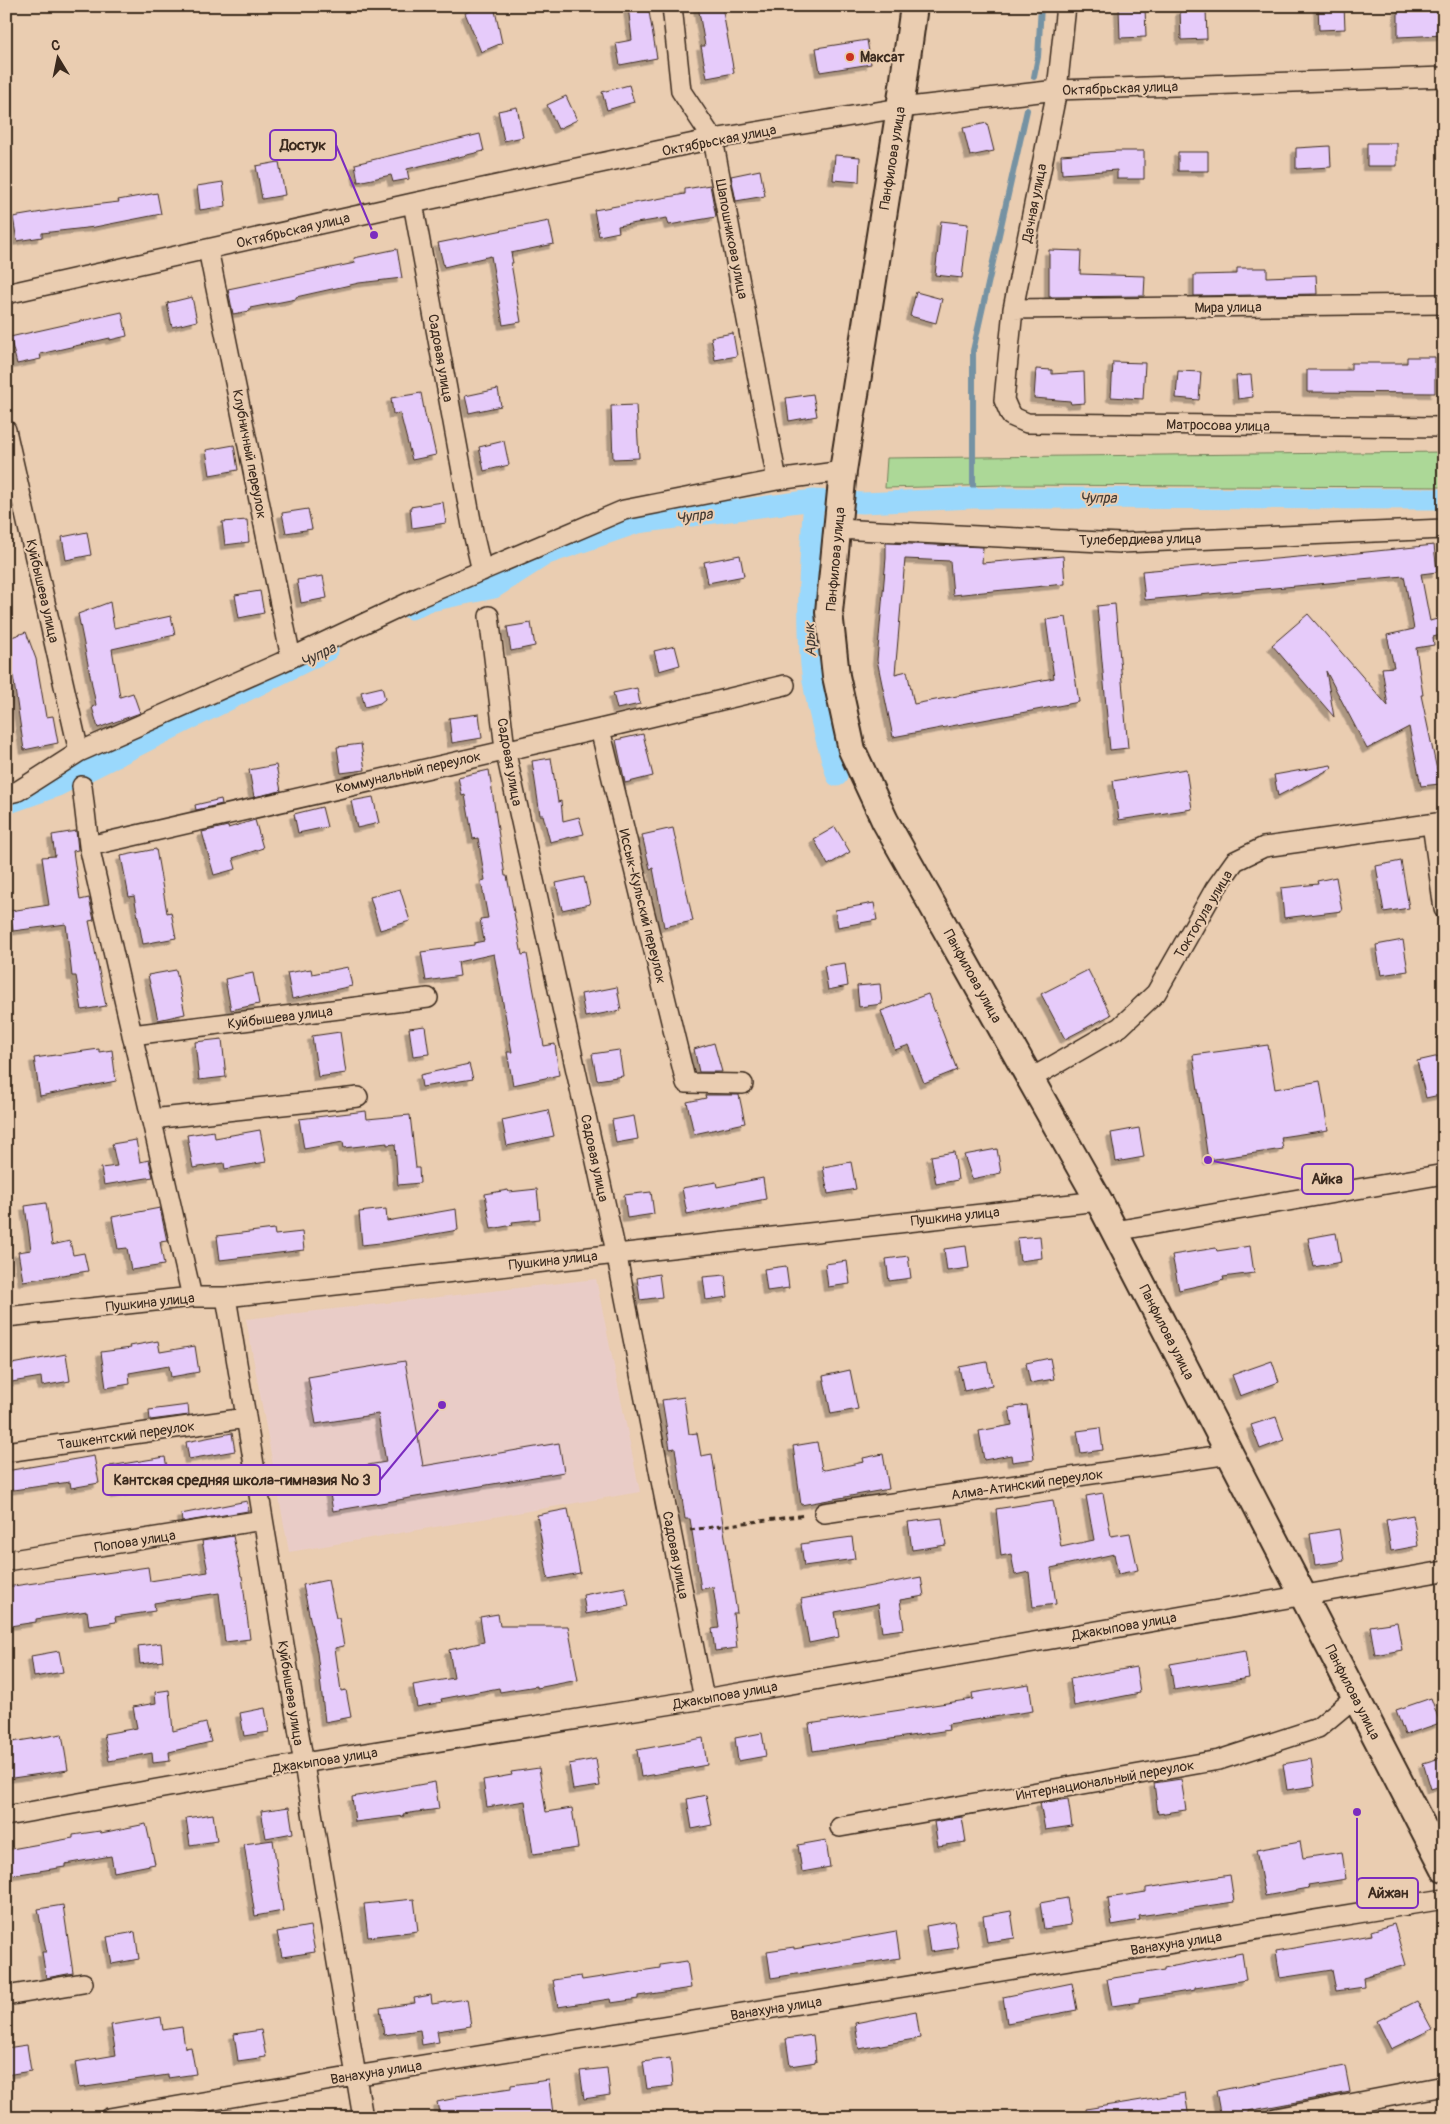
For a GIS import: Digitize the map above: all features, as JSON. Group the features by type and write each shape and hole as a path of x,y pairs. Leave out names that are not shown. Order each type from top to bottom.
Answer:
{"street":[{"name":"Шапошникова улица","path":"672,6 682,91 714,139 777,480"},
{"name":"Панфилова улица","path":"914,6 900,108 843,471 829,612 836,676 852,750 884,821 1115,1231 1444,1868"},
{"name":"Дачная улица","path":"1004,400 1013,309 1057,90 1066,6"},
{"name":"Октябрьская улица","path":"6,294 413,203 714,139 900,108 1057,90 1444,77"},
{"name":"Садовая улица","path":"413,203 474,537 482,571"},
{"name":"Клубничный переулок","path":"208,249 291,658"},
{"name":"Мира улица","path":"1013,309 1444,304"},
{"name":"Матросова улица","path":"1004,400 1011,416 1027,424 1444,428"},
{"name":"Куйбышева улица","path":"6,430 79,752"},
{"path":"6,794 18,790 79,752 291,658 420,597 624,510 777,480 843,471"},
{"name":"Тулебердиева улица","path":"836,529 1121,543 1444,529"},
{"name":"Садовая улица","path":"489,616 505,749 616,1252 704,1699"},
{"name":"Коммунальный переулок","path":"89,846 786,685"},
{"name":"Иссык-Кульский переулок","path":"600,729 686,1084 743,1084"},
{"path":"82,786 89,846 192,1297"},
{"path":"1438,823 1444,908"},
{"name":"Токтогула улица","path":"1030,1079 1120,1027 1156,993 1215,889 1235,861 1264,847 1438,823"},
{"name":"Куйбышева улица","path":"132,1035 428,998"},
{"path":"151,1119 358,1097"},
{"path":"1115,1231 1444,1174"},
{"name":"Пушкина улица","path":"6,1317 192,1297 226,1297 616,1252 1099,1201"},
{"name":"Куйбышева улица","path":"226,1297 362,2118"},
{"name":"Ташкентский переулок","path":"6,1452 246,1418"},
{"name":"Алма-Атинский переулок","path":"824,1513 1230,1454"},
{"name":"Попова улица","path":"6,1561 263,1520"},
{"name":"Джакыпова улица","path":"6,1816 302,1763 704,1699 1444,1571"},
{"name":"Интернациональный переулок","path":"840,1827 1219,1760 1318,1728 1355,1697"},
{"name":"Ванахуна улица","path":"109,2118 354,2076 1444,1899"},
{"path":"6,1996 83,1983"},
{"path":"1276,2118 1444,2086"}],"path":[{"path":"671,1532 824,1513"}],"shaded area":[{"path":"596,1279 640,1492 289,1552 246,1319"}],"green space":[{"path":"1444,452 1444,487 1002,485 885,488 887,458"}],"building":[{"path":"482,6 494,6 502,43 481,52 465,13"},
{"path":"628,6 648,6 657,58 620,65 616,43 632,40"},
{"path":"698,6 722,6 734,73 707,78 701,46 705,46"},
{"path":"1318,6 1344,6 1345,29 1319,30"},
{"path":"1444,6 1444,35 1398,37 1398,8"},
{"path":"1145,7 1146,37 1120,38 1119,8"},
{"path":"1206,9 1207,39 1181,40 1180,10"},
{"path":"867,40 871,64 820,72 816,48"},
{"path":"629,85 634,102 607,110 602,92"},
{"path":"566,96 577,120 558,129 547,105"},
{"path":"517,107 523,137 504,141 498,111"},
{"path":"987,123 994,151 970,156 963,128"},
{"path":"480,134 484,151 407,169 409,179 393,182 391,175 358,182 355,164"},
{"path":"1367,143 1397,143 1397,166 1367,166"},
{"path":"1330,146 1331,167 1296,169 1296,148"},
{"path":"1144,151 1144,179 1117,179 1117,170 1062,174 1061,155"},
{"path":"1178,152 1208,152 1208,171 1178,171"},
{"path":"835,155 860,157 859,182 833,180"},
{"path":"279,162 285,195 262,199 256,166"},
{"path":"760,170 765,196 736,201 731,176"},
{"path":"223,182 226,206 200,210 197,186"},
{"path":"710,185 716,217 669,225 667,218 618,226 619,232 599,236 594,210 685,194 685,189"},
{"path":"157,193 161,214 95,227 42,233 42,237 17,241 13,217 119,202 118,200"},
{"path":"549,221 554,244 511,253 521,322 503,325 491,256 444,267 438,243"},
{"path":"941,221 968,224 962,278 935,275"},
{"path":"397,249 402,278 359,283 296,297 296,299 250,308 250,311 233,314 228,289 355,263 354,258"},
{"path":"1049,250 1081,251 1080,274 1145,276 1144,296 1049,297"},
{"path":"1237,268 1267,268 1267,277 1316,275 1317,294 1194,296 1194,275 1237,274"},
{"path":"916,292 942,299 936,323 910,316"},
{"path":"192,297 197,321 172,327 167,303"},
{"path":"122,312 127,336 40,354 41,359 17,364 10,337"},
{"path":"733,333 737,356 715,360 711,337"},
{"path":"1407,357 1435,357 1435,393 1307,392 1307,370 1351,370 1351,363 1407,363"},
{"path":"1113,362 1145,363 1143,399 1111,397"},
{"path":"1036,369 1052,370 1052,374 1084,372 1085,403 1071,404 1070,401 1034,398"},
{"path":"1178,371 1201,372 1199,400 1176,398"},
{"path":"1251,375 1253,397 1238,399 1236,376"},
{"path":"498,389 501,406 469,413 465,396"},
{"path":"421,393 427,425 429,424 436,455 412,460 400,413 393,414 391,398"},
{"path":"813,394 817,416 789,421 786,398"},
{"path":"636,405 639,458 613,459 611,406"},
{"path":"504,441 509,465 484,471 479,447"},
{"path":"234,445 238,470 210,475 206,450"},
{"path":"443,502 446,523 412,528 410,507"},
{"path":"308,509 312,529 286,533 282,513"},
{"path":"247,520 249,542 225,545 222,522"},
{"path":"87,532 91,555 66,560 62,537"},
{"path":"886,543 983,547 982,563 1063,556 1065,584 953,595 950,561 905,559 895,674 907,671 914,704 1054,678 1046,620 1066,617 1079,702 893,737 877,660"},
{"path":"1434,545 1437,572 1421,574 1430,621 1444,617 1444,634 1433,637 1434,645 1416,648 1423,695 1421,695 1440,784 1421,786 1409,727 1367,749 1326,671 1334,717 1272,645 1308,614 1388,706 1382,668 1394,667 1387,635 1414,629 1404,576 1145,600 1142,571 1309,556 1309,558"},
{"path":"740,555 744,576 708,583 704,562"},
{"path":"323,576 327,598 301,603 297,580"},
{"path":"260,591 264,613 239,618 235,595"},
{"path":"110,602 114,628 171,616 175,635 112,649 120,697 133,693 140,713 98,728 92,707 96,705 78,614"},
{"path":"1115,604 1128,748 1110,750 1097,606"},
{"path":"531,623 535,646 511,651 507,627"},
{"path":"26,632 36,659 46,717 53,716 58,743 24,750 12,669 6,654 6,639"},
{"path":"675,646 680,665 659,671 654,651"},
{"path":"382,687 385,699 380,703 365,707 361,692"},
{"path":"637,688 640,704 617,709 613,693"},
{"path":"479,714 482,738 452,743 449,718"},
{"path":"643,734 653,776 625,783 616,740"},
{"path":"361,744 365,770 341,773 337,747"},
{"path":"551,758 558,802 561,801 563,821 579,817 584,834 550,842 543,815 540,815 532,761"},
{"path":"276,765 281,791 254,797 249,770"},
{"path":"1331,765 1332,768 1278,796 1274,775"},
{"path":"1186,769 1192,809 1119,820 1113,781"},
{"path":"489,770 505,876 507,876 522,955 527,954 544,1046 555,1044 559,1075 513,1085 507,1052 512,1052 494,954 458,962 460,976 426,981 421,952 474,945 474,943 484,941 480,919 488,918 481,881 485,880 478,838 473,839 465,795 462,796 458,777"},
{"path":"373,797 379,823 357,828 351,801"},
{"path":"221,799 222,804 196,810 195,805"},
{"path":"322,807 327,827 298,833 294,814"},
{"path":"255,820 263,848 233,858 236,869 214,875 202,832 228,826 228,828"},
{"path":"835,827 850,852 828,865 814,839"},
{"path":"673,828 693,921 664,927 653,868 650,869 642,835"},
{"path":"76,831 78,850 73,851 80,900 89,898 94,920 89,921 106,1006 82,1010 76,976 72,976 66,924 13,931 10,911 49,905 42,857 55,856 52,835"},
{"path":"156,849 167,913 171,912 176,938 143,944 134,896 129,897 121,856"},
{"path":"1401,861 1409,908 1384,912 1376,866"},
{"path":"584,877 590,904 562,910 556,883"},
{"path":"1336,877 1342,911 1284,918 1281,888 1318,884 1317,881"},
{"path":"400,889 410,921 380,930 370,897"},
{"path":"874,903 877,920 838,927 835,910"},
{"path":"1403,940 1408,971 1381,975 1376,945"},
{"path":"845,963 848,986 828,990 824,966"},
{"path":"348,967 352,986 292,999 287,973 311,969 312,974"},
{"path":"176,970 185,1014 158,1020 148,975"},
{"path":"1088,970 1111,1015 1065,1039 1041,994"},
{"path":"253,973 259,1004 231,1010 225,979"},
{"path":"880,984 882,1004 859,1007 857,986"},
{"path":"617,987 621,1010 585,1017 581,994"},
{"path":"928,994 957,1070 924,1083 909,1045 895,1050 881,1011"},
{"path":"425,1026 429,1054 413,1056 409,1028"},
{"path":"340,1032 346,1073 318,1077 312,1036"},
{"path":"222,1039 226,1077 199,1080 195,1042"},
{"path":"714,1043 722,1072 699,1072 694,1049"},
{"path":"1268,1045 1275,1089 1320,1081 1328,1130 1281,1137 1283,1149 1208,1160 1193,1055"},
{"path":"99,1049 99,1052 112,1050 116,1081 40,1096 34,1058"},
{"path":"619,1050 623,1076 597,1080 592,1054"},
{"path":"1444,1055 1444,1094 1426,1098 1417,1061"},
{"path":"469,1064 473,1079 422,1087 420,1075"},
{"path":"705,1095 739,1095 745,1123 694,1134 687,1102 706,1098"},
{"path":"548,1110 554,1136 507,1146 502,1120"},
{"path":"366,1111 367,1119 410,1115 416,1168 419,1168 420,1183 398,1185 395,1144 387,1145 387,1143 344,1148 343,1142 304,1149 299,1119"},
{"path":"634,1116 638,1139 616,1143 612,1120"},
{"path":"1139,1128 1144,1157 1116,1162 1111,1133"},
{"path":"260,1130 266,1162 225,1169 224,1163 193,1168 187,1135 214,1131 215,1138"},
{"path":"136,1140 140,1162 149,1160 153,1177 104,1185 101,1168 117,1166 112,1144"},
{"path":"997,1149 1001,1173 972,1179 964,1155"},
{"path":"954,1152 958,1180 936,1184 931,1156"},
{"path":"851,1162 856,1189 828,1194 823,1167"},
{"path":"763,1178 766,1199 687,1214 682,1188 716,1182 717,1187"},
{"path":"537,1189 540,1219 512,1222 513,1225 491,1229 485,1194 508,1190 509,1192"},
{"path":"651,1192 654,1214 627,1218 624,1195"},
{"path":"46,1203 52,1245 70,1241 73,1255 84,1253 88,1271 23,1281 18,1252 31,1250 25,1206"},
{"path":"160,1208 167,1241 160,1242 164,1265 131,1270 127,1248 118,1249 112,1217"},
{"path":"386,1209 387,1221 456,1209 458,1230 362,1245 359,1212"},
{"path":"274,1229 275,1235 302,1232 304,1250 220,1260 217,1236"},
{"path":"1336,1233 1341,1262 1314,1267 1308,1238"},
{"path":"1040,1236 1042,1258 1020,1261 1017,1238"},
{"path":"966,1246 969,1268 947,1271 944,1249"},
{"path":"1250,1246 1254,1273 1223,1277 1224,1280 1179,1290 1172,1255 1216,1248 1217,1251"},
{"path":"908,1256 911,1278 889,1281 886,1259"},
{"path":"847,1261 850,1284 828,1287 825,1264"},
{"path":"786,1266 789,1288 767,1291 764,1269"},
{"path":"659,1274 662,1297 640,1300 637,1278"},
{"path":"725,1275 728,1297 706,1300 703,1277"},
{"path":"158,1341 160,1352 195,1346 199,1372 171,1377 169,1366 129,1373 130,1384 106,1388 101,1352 131,1348 130,1346"},
{"path":"66,1354 70,1381 42,1386 41,1377 6,1383 6,1365"},
{"path":"1050,1358 1054,1379 1030,1383 1026,1363"},
{"path":"405,1361 423,1466 559,1443 564,1472 333,1511 326,1472 386,1462 378,1414 316,1424 308,1377"},
{"path":"1272,1361 1279,1382 1240,1396 1232,1375"},
{"path":"987,1362 992,1385 964,1391 959,1367"},
{"path":"850,1370 858,1409 831,1414 823,1376"},
{"path":"684,1397 689,1434 697,1433 701,1456 712,1454 737,1613 733,1613 737,1648 715,1651 712,1629 719,1628 713,1587 701,1589 690,1519 685,1519 675,1448 670,1449 662,1400"},
{"path":"188,1405 189,1415 150,1420 149,1410"},
{"path":"1027,1405 1034,1459 1012,1462 1011,1455 984,1460 979,1431 1012,1425 1009,1408"},
{"path":"1276,1417 1284,1440 1260,1449 1251,1425"},
{"path":"1100,1428 1103,1450 1081,1453 1077,1431"},
{"path":"232,1433 235,1451 189,1459 186,1442"},
{"path":"817,1442 822,1469 825,1470 864,1462 863,1458 883,1454 889,1489 801,1505 793,1446"},
{"path":"94,1456 99,1483 71,1488 70,1482 6,1491 6,1471"},
{"path":"165,1457 170,1484 115,1494 110,1466"},
{"path":"1103,1493 1111,1536 1130,1533 1138,1570 1118,1574 1114,1554 1051,1568 1056,1604 1033,1607 1029,1572 1015,1575 1011,1554 1001,1556 996,1509 1053,1500 1061,1547 1094,1540 1086,1496"},
{"path":"247,1501 248,1511 182,1522 181,1514"},
{"path":"568,1509 580,1573 548,1579 537,1515"},
{"path":"1413,1515 1418,1546 1391,1551 1386,1520"},
{"path":"942,1518 946,1545 912,1550 908,1522"},
{"path":"1339,1529 1344,1561 1315,1565 1310,1534"},
{"path":"233,1536 242,1576 250,1639 225,1642 219,1593 154,1603 155,1611 115,1617 116,1622 89,1626 87,1611 36,1619 36,1622 10,1626 6,1602 6,1587 148,1567 150,1581 208,1572 202,1541"},
{"path":"852,1537 855,1559 804,1566 801,1544"},
{"path":"921,1577 924,1596 900,1600 904,1629 882,1632 878,1604 835,1612 839,1637 809,1643 801,1599"},
{"path":"328,1580 336,1618 339,1618 344,1646 335,1648 341,1691 346,1690 351,1717 325,1722 317,1652 303,1585"},
{"path":"625,1587 629,1606 586,1614 583,1595"},
{"path":"498,1614 500,1626 568,1626 578,1680 537,1688 537,1686 500,1692 499,1688 441,1699 442,1702 417,1707 413,1685 454,1678 449,1650 484,1642 480,1617"},
{"path":"1397,1622 1402,1650 1375,1655 1370,1626"},
{"path":"161,1643 163,1661 140,1664 138,1646"},
{"path":"59,1651 63,1672 34,1677 31,1656"},
{"path":"1245,1651 1249,1678 1174,1690 1170,1664"},
{"path":"1136,1667 1140,1693 1074,1706 1070,1679"},
{"path":"1029,1684 1033,1711 948,1724 949,1730 813,1751 809,1724 973,1699 972,1693"},
{"path":"169,1690 173,1731 206,1723 211,1742 169,1752 170,1761 153,1763 152,1753 109,1761 104,1734 137,1728 133,1707 156,1703 155,1692"},
{"path":"1431,1698 1440,1723 1405,1735 1396,1710"},
{"path":"265,1708 269,1732 244,1736 240,1713"},
{"path":"762,1733 766,1756 738,1761 735,1738"},
{"path":"62,1734 68,1770 6,1779 6,1743"},
{"path":"703,1738 707,1765 641,1777 637,1750"},
{"path":"1444,1757 1444,1785 1431,1789 1423,1763"},
{"path":"596,1759 600,1786 573,1790 569,1764"},
{"path":"1311,1759 1315,1786 1287,1790 1283,1764"},
{"path":"539,1768 546,1812 572,1808 578,1848 533,1854 525,1801 487,1807 483,1780 512,1775 511,1772"},
{"path":"1181,1779 1186,1810 1158,1814 1154,1783"},
{"path":"435,1782 439,1809 403,1814 404,1816 355,1822 352,1797"},
{"path":"706,1795 712,1825 692,1829 687,1799"},
{"path":"1068,1799 1072,1826 1045,1830 1040,1803"},
{"path":"289,1807 293,1833 266,1838 261,1811"},
{"path":"213,1814 217,1841 190,1845 186,1818"},
{"path":"962,1817 966,1842 938,1846 934,1822"},
{"path":"146,1824 155,1864 114,1872 111,1856 65,1864 65,1867 6,1876 6,1850 73,1838 73,1835 100,1831 101,1833"},
{"path":"273,1840 283,1911 255,1916 244,1844"},
{"path":"826,1840 830,1867 802,1872 798,1845"},
{"path":"1300,1842 1303,1858 1342,1852 1346,1879 1308,1885 1309,1888 1265,1896 1256,1850"},
{"path":"1230,1875 1234,1902 1139,1916 1140,1920 1112,1925 1108,1898 1146,1892 1146,1888"},
{"path":"1067,1898 1071,1925 1044,1929 1040,1903"},
{"path":"414,1899 418,1931 368,1937 364,1904"},
{"path":"63,1905 73,1973 46,1978 42,1952 46,1952 38,1909"},
{"path":"1011,1911 1015,1938 987,1942 983,1916"},
{"path":"954,1921 958,1948 930,1952 926,1926"},
{"path":"1394,1924 1406,1965 1363,1977 1364,1987 1336,1991 1332,1970 1280,1978 1276,1951 1372,1935 1371,1931"},
{"path":"310,1926 315,1952 282,1957 277,1932"},
{"path":"896,1931 900,1958 771,1978 767,1951 794,1947 794,1949"},
{"path":"135,1932 139,1959 112,1964 107,1937"},
{"path":"1242,1953 1246,1980 1195,1988 1195,1990 1139,1999 1139,2002 1112,2006 1107,1979 1164,1970 1164,1968"},
{"path":"687,1961 691,1988 638,1996 638,1999 611,2003 610,1999 558,2007 553,1980 581,1976 582,1980 660,1968 660,1965"},
{"path":"1072,1983 1077,2010 1007,2023 1003,1997"},
{"path":"431,1995 432,2004 467,1999 471,2026 437,2031 439,2042 422,2045 420,2030 384,2035 380,2008 415,2003 414,1998"},
{"path":"1417,2001 1432,2029 1391,2049 1377,2021"},
{"path":"916,2011 920,2038 859,2049 855,2023"},
{"path":"161,2017 163,2030 182,2027 185,2048 191,2047 196,2074 168,2078 168,2075 79,2088 75,2062 116,2055 111,2025"},
{"path":"261,2030 266,2057 238,2061 234,2034"},
{"path":"813,2035 816,2062 790,2066 786,2039"},
{"path":"27,2045 31,2071 6,2075 6,2048"},
{"path":"670,2058 673,2086 647,2089 643,2062"},
{"path":"1345,2066 1350,2092 1248,2111 1248,2114 1221,2118 1216,2091"},
{"path":"607,2068 610,2095 584,2099 580,2071"},
{"path":"549,2080 553,2114 524,2118 440,2118 437,2102 457,2098 456,2096 511,2088 511,2085"},
{"path":"1185,2093 1189,2118 1087,2118 1086,2109"}],"waterway":[{"path":"1034,77 1038,57 1041,6"},
{"path":"973,498 973,351 1027,110"},
{"name":"Чупра","path":"411,609 425,602 494,588 547,554 637,523 814,500 863,503 973,498 1444,499"},
{"name":"Арык","path":"814,500 809,603 811,665 818,707 837,776"},
{"name":"Чупра","path":"6,804 57,786 328,650"}],"place":[{"name":"Максат","path":"850,57"},
{"name":"Достук","path":"374,235"},
{"name":"Айка","path":"1208,1160"},
{"name":"Кантская средняя школа-гимназия № 3","path":"442,1405"},
{"name":"Айжан","path":"1357,1812"}]}
